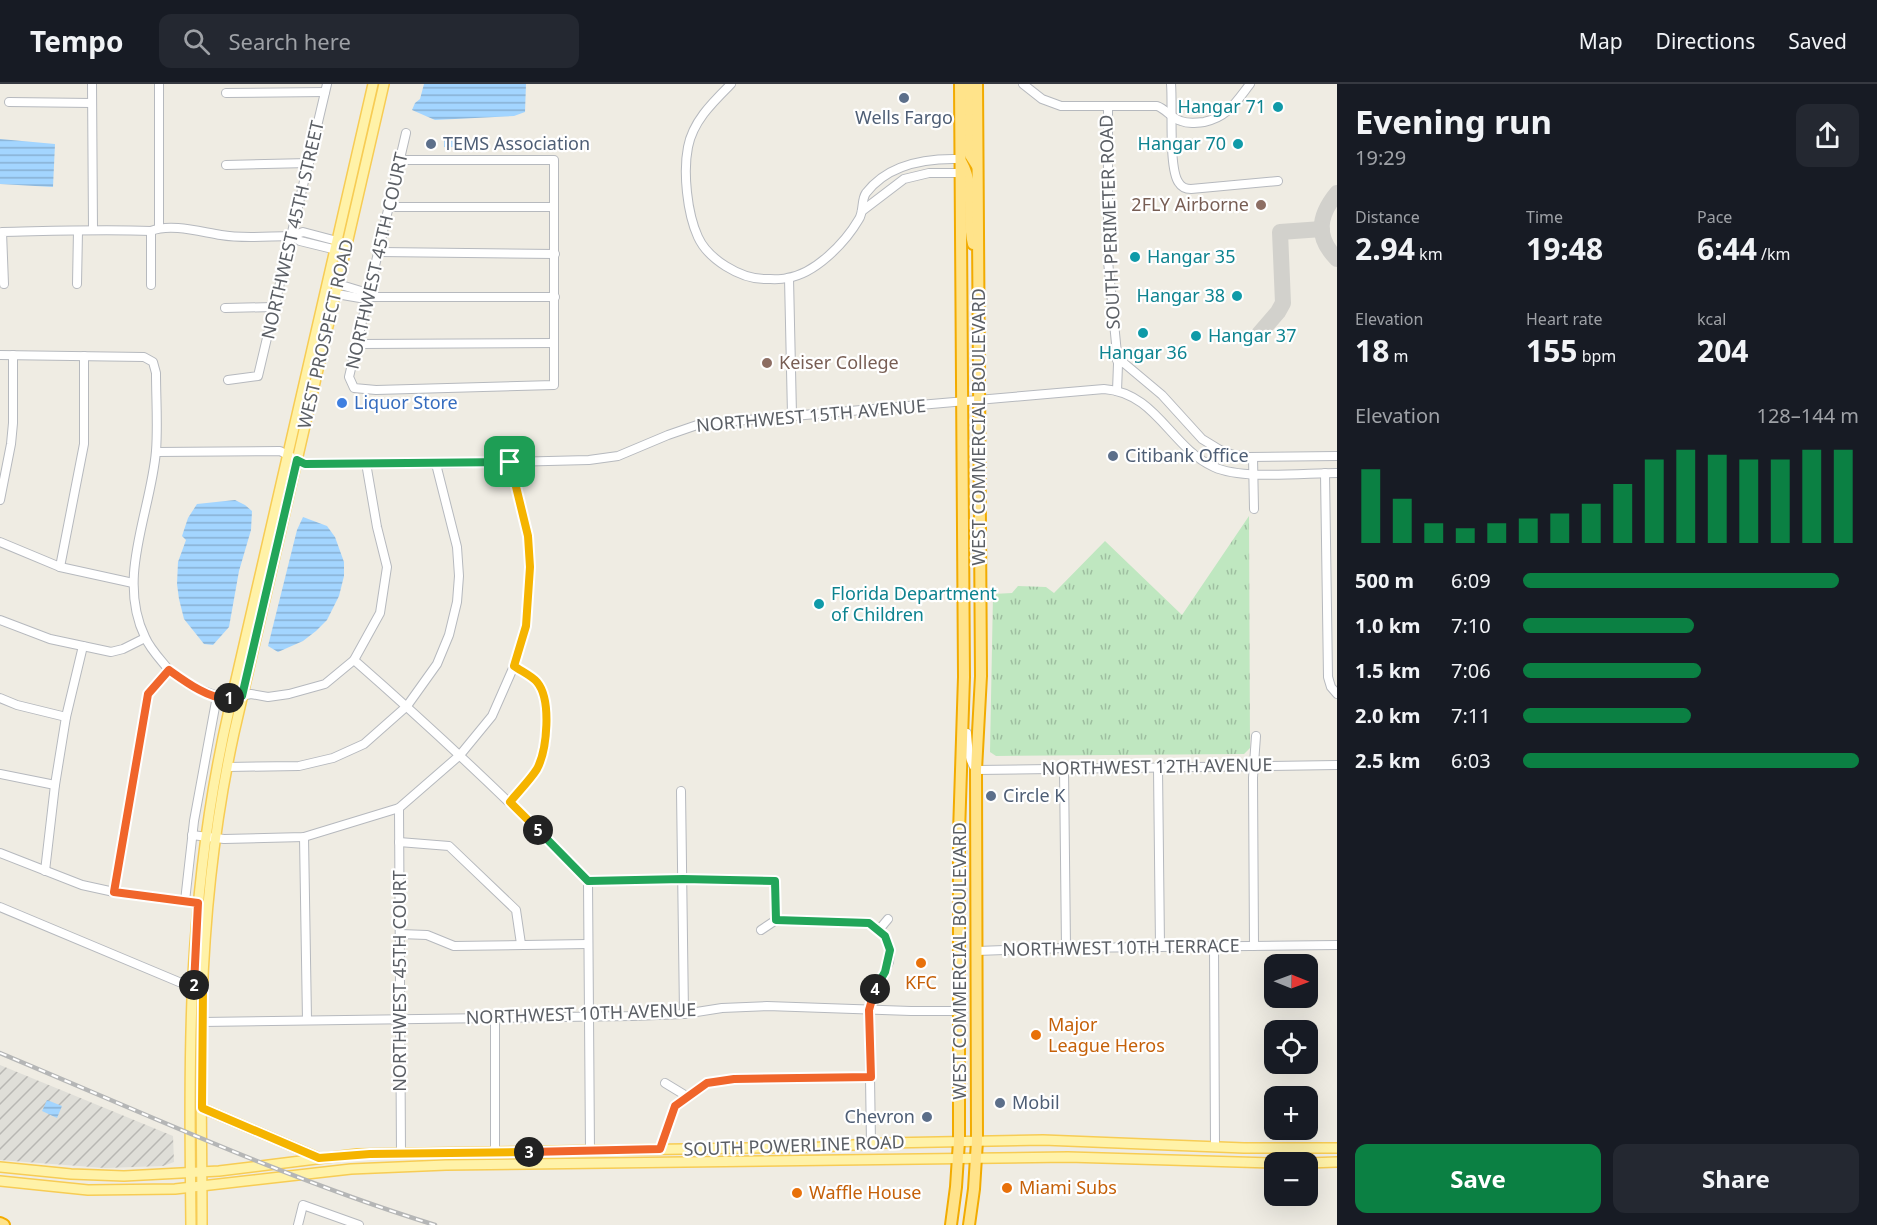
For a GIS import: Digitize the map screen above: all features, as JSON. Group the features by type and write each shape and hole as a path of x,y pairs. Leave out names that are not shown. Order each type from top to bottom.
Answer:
{"highway":[{"name":"WEST COMMERCIAL BOULEVARD","path":"951,1225 960,1141 963,696 960,84"},
{"path":"968,84 969,147 970,155 977,166"},
{"name":"WEST COMMERCIAL BOULEVARD","path":"969,1225 977,1141 976,770 981,676 977,84"},
{"path":"960,159 969,179 970,226 978,262"},
{"path":"961,790 970,795 970,841 976,892"},
{"path":"0,1223 4,1225"}],"main road":[{"name":"WEST PROSPECT ROAD","path":"191,1225 198,903 242,696 337,289 341,246 373,84"},
{"name":"WEST PROSPECT ROAD","path":"202,1225 202,1022 198,985 208,903 211,838 219,759 325,292 341,246 384,84"},
{"path":"202,1108 319,1158"},
{"name":"SOUTH POWERLINE ROAD","path":"0,1167 82,1175 133,1175 191,1173 319,1158 401,1154 820,1147 960,1141 1043,1140 1244,1148 1337,1148"},
{"path":"1202,1161 1212,1153 1215,1147"},
{"path":"1227,1162 1231,1155 1244,1148"},
{"path":"656,1163 660,1149"},
{"path":"494,1164 513,1152"},
{"path":"481,1164 495,1153"},
{"name":"SOUTH POWERLINE ROAD","path":"0,1181 100,1190 191,1187 359,1168 481,1164 1068,1157 1264,1163"},
{"path":"1318,1163 1337,1162"}],"street":[{"path":"92,84 93,229"},
{"path":"151,285 159,84"},
{"path":"730,84 700,118 688,147 687,201 699,238 713,256 736,272 761,279 789,278 820,265 843,243 860,218 864,195 876,183 897,169 927,159 960,159"},
{"name":"SOUTH PERIMETER ROAD","path":"1023,84 1037,96 1057,105 1108,106 1108,261 1117,360 1117,391"},
{"path":"1171,84 1171,133 1175,176 1182,187 1194,189 1278,181"},
{"path":"1108,106 1157,106 1179,121 1189,123 1216,119 1229,110 1250,84"},
{"path":"226,93 326,88"},
{"name":"NORTHWEST 45TH STREET","path":"228,380 258,376 326,88"},
{"path":"9,102 92,103"},
{"name":"NORTHWEST 45TH COURT","path":"406,133 349,377 354,388 376,390 554,385 554,343"},
{"path":"358,345 554,343 554,160 401,160"},
{"path":"226,165 309,163"},
{"path":"862,211 903,179 929,173 960,173"},
{"path":"389,207 554,207"},
{"path":"4,284 3,232 155,229 204,231 222,236 292,236 303,232 341,246"},
{"path":"77,284 78,231"},
{"path":"380,252 555,254"},
{"path":"789,278 792,415"},
{"path":"328,281 337,289 360,298 555,297"},
{"path":"325,292 337,289"},
{"path":"225,308 274,307"},
{"path":"0,355 144,357 153,362 156,373 156,452 136,555 133,583 136,610 145,638 169,670 193,687 225,699 251,694 268,697 290,694 325,684 354,660 380,613 387,567 377,527 366,464"},
{"path":"0,500 13,423 13,355"},
{"path":"60,567 84,444 84,356"},
{"path":"1117,360 1162,395 1198,435 1210,445 1229,454 1254,457 1337,456"},
{"name":"NORTHWEST 15TH AVENUE","path":"156,452 276,451 305,464 436,464 589,460 618,456 700,424 1097,390 1117,391 1134,398 1145,405 1189,450 1209,464 1230,472 1337,473"},
{"path":"1254,457 1254,509"},
{"path":"192,835 211,838 304,837 399,808 460,755 492,716 514,666 526,626 530,567 528,536 510,462"},
{"path":"227,767 299,766 333,758 364,744 407,706 437,664 449,634 457,602 459,576 457,547 436,464"},
{"path":"1325,473 1328,677 1331,687 1337,694"},
{"path":"0,542 60,567 133,583"},
{"path":"0,620 40,636 111,652 145,638"},
{"path":"45,872 66,717 83,646"},
{"path":"354,660 510,802 588,881 590,1151"},
{"path":"510,802 537,769 544,749 546,726 545,699 537,682 514,666"},
{"path":"114,892 148,694 169,670"},
{"path":"185,902 192,835 217,696"},
{"name":"WEST COMMERCIAL BOULEVARD","path":"963,696 968,753 971,764 976,770"},
{"path":"0,698 17,705 66,717"},
{"path":"1254,946 1256,736"},
{"name":"NORTHWEST 12TH AVENUE","path":"976,770 1337,765"},
{"path":"1158,768 1160,947"},
{"path":"1064,769 1066,948"},
{"path":"0,774 55,785"},
{"path":"681,791 684,1014"},
{"name":"NORTHWEST 45TH COURT","path":"399,808 401,1154"},
{"path":"304,837 307,1020"},
{"path":"399,842 449,846 516,910 521,944"},
{"path":"0,853 82,885 114,892 198,903"},
{"path":"588,881 683,879 775,881 776,920"},
{"path":"0,907 179,982 198,985"},
{"path":"878,931 888,919"},
{"path":"761,930 776,920 869,923 885,936 890,950 885,972 874,990 869,1010 871,1144"},
{"path":"400,934 427,935 454,946 588,944"},
{"name":"NORTHWEST 10TH TERRACE","path":"977,951 1337,945"},
{"path":"1214,947 1215,1147"},
{"name":"NORTHWEST 10TH AVENUE","path":"202,1022 590,1017 684,1014 722,1008 767,1006 960,1011"},
{"path":"495,1017 495,1153"},
{"path":"660,1149 675,1106 707,1083 734,1079 871,1077"},
{"path":"665,1083 688,1097"},
{"path":"298,1225 303,1205 336,1221 359,1225"}],"shaded area":[{"path":"0,1065 173,1136 174,1162 163,1166 105,1168 0,1160"}],"green space":[{"path":"1249,516 1250,748 1244,754 996,756 990,752 993,594 1012,593 1018,586 1046,587 1054,593 1105,541 1182,615"}],"water":[{"path":"424,84 526,84 525,112 514,116 435,120 412,110 420,99"},
{"path":"444,137 462,138 462,147 444,147"},
{"path":"0,139 55,144 53,187 0,184"},
{"path":"235,500 252,511 251,530 239,571 229,627 213,645 204,644 184,619 179,599 178,562 186,540 182,536 188,518 197,504"},
{"path":"303,517 327,526 335,537 344,562 344,576 339,596 327,620 303,641 278,652 268,646 297,530"},
{"path":"47,1100 62,1106 57,1118 42,1111"}],"taxiway":[{"path":"1337,193 1326,210 1322,226 1325,243 1337,259"},
{"path":"1259,334 1283,303 1280,232 1322,229"}],"railway":[{"path":"0,1053 270,1166 379,1207 435,1225"}],"place":[{"name":"Wells Fargo","path":"904,98"},
{"name":"Hangar 71","path":"1278,107"},
{"name":"TEMS Association","path":"431,144"},
{"name":"Hangar 70","path":"1238,144"},
{"name":"2FLY Airborne","path":"1261,205"},
{"name":"Hangar 35","path":"1135,257"},
{"name":"Hangar 38","path":"1237,296"},
{"name":"Hangar 36","path":"1143,333"},
{"name":"Hangar 37","path":"1196,336"},
{"name":"Keiser College","path":"767,363"},
{"name":"Liquor Store","path":"342,403"},
{"name":"Citibank Office","path":"1113,456"},
{"name":"Florida Department of Children","path":"819,604"},
{"name":"Circle K","path":"991,796"},
{"name":"KFC","path":"921,963"},
{"name":"Major League Heros","path":"1036,1035"},
{"name":"Mobil","path":"1000,1103"},
{"name":"Chevron","path":"927,1117"},
{"name":"Miami Subs","path":"1007,1188"},
{"name":"Waffle House","path":"797,1193"}],"route":[{"path":"297,460 305,464 510,462 528,536 530,567 526,626 514,666 537,682 545,699 546,726 544,749 537,769 510,802 588,881 683,879 775,881 776,920 869,923 885,936 890,950 885,972 874,990 869,1010 871,1077 734,1079 707,1083 675,1106 660,1149 370,1154 319,1158 202,1108 203,986 193,985 198,903 114,892 130,788 148,694 169,670 193,687 225,699 242,696 297,460"}]}
